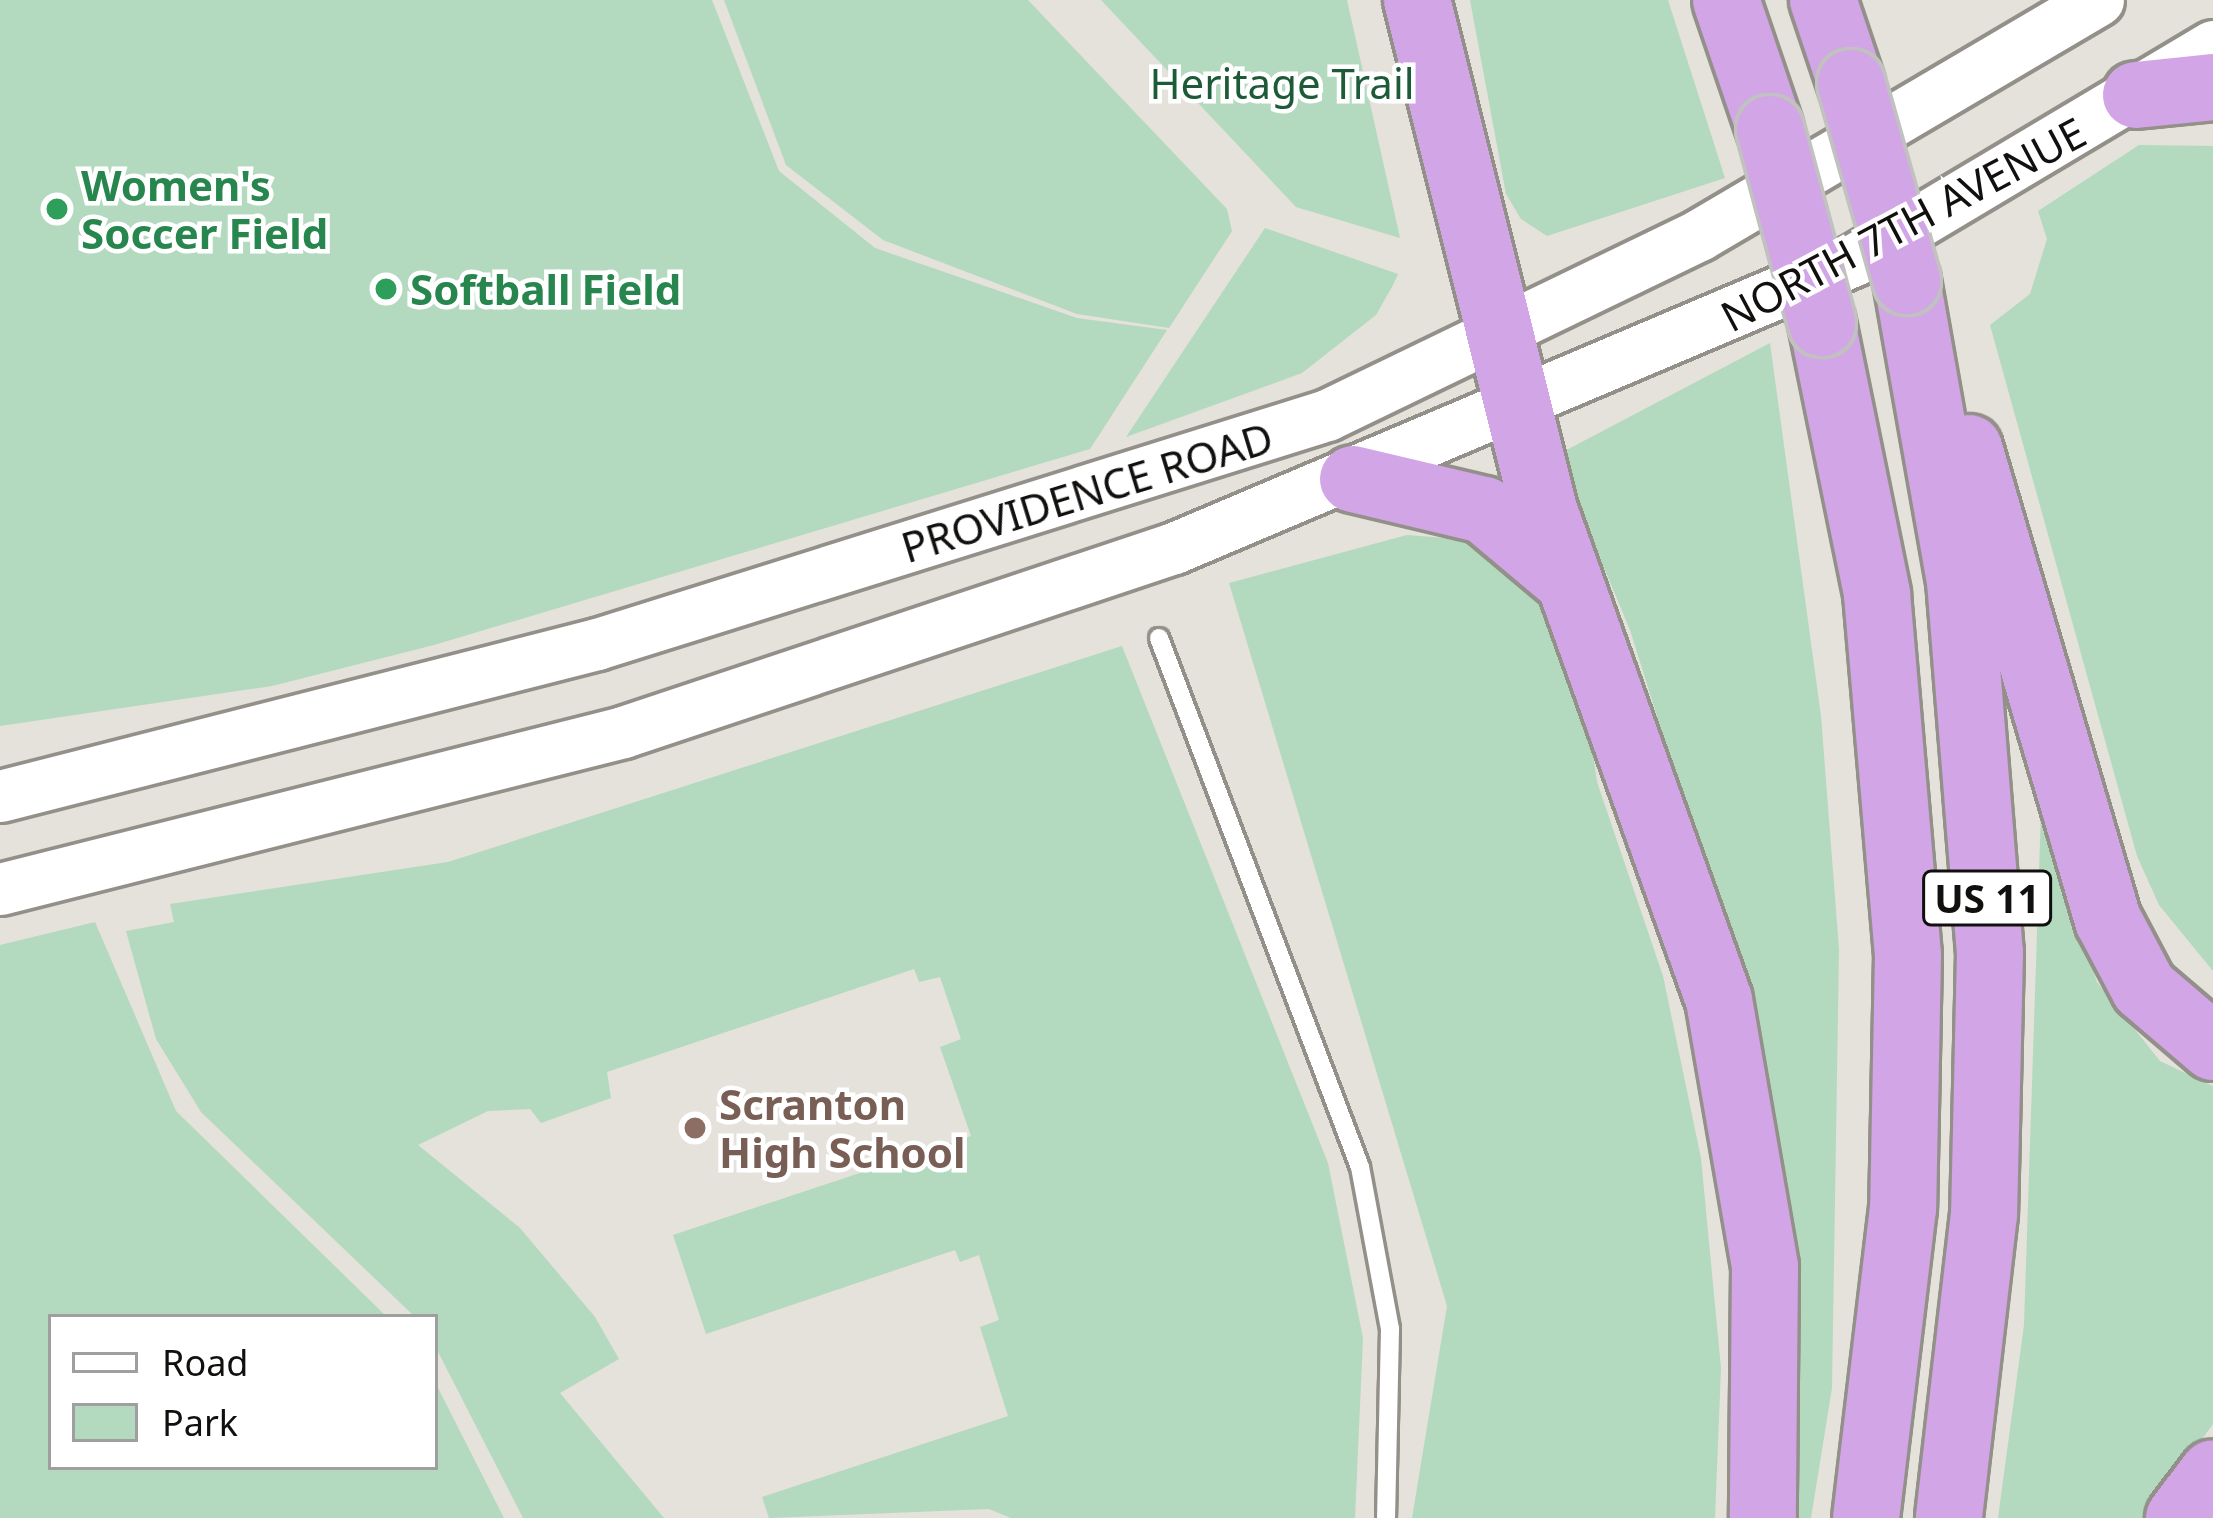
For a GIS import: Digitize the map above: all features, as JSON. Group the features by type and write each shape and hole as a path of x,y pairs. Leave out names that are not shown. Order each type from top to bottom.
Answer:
{"highway":[{"path":"1417,0 1517,410 1572,586 1693,916 1739,1088 1765,1267 1763,1518"},
{"name":"US 11","path":"1726,0 1770,129 1822,323 1877,594 1908,956 1903,1208 1866,1518"},
{"name":"US 11","path":"1823,0 1907,281 1960,581 1990,953 1984,1214 1949,1518"},
{"path":"2136,95 2213,87"},
{"path":"1907,281 2013,574 2108,920 2144,988 2213,1047"},
{"path":"1353,479 1484,510 1572,586"},
{"path":"2179,1518 2213,1473"}],"main road":[{"name":"PROVIDENCE ROAD","path":"0,796 597,644 1327,415 1499,335 1808,176 2098,0"},
{"name":"NORTH 7TH AVENUE","path":"1517,410 1854,260 2213,46"},
{"name":"PROVIDENCE ROAD","path":"0,889 623,732 992,614 1353,479 1517,410"}],"lane":[{"path":"1159,638 1360,1167 1390,1329 1386,1518"}],"green space":[{"path":"0,0 712,0 779,171 875,248 1077,318 1167,330 1090,449 434,645 272,686 0,726"},
{"path":"724,0 1028,0 1227,209 1232,231 1169,328 1077,314 883,240 786,165"},
{"name":"Heritage Trail","path":"1101,0 1347,0 1400,238 1296,207"},
{"path":"1470,0 1668,0 1725,178 1547,236 1521,219 1506,194"},
{"path":"2139,145 2213,146 2213,971 2159,905 2137,856 1990,325 2030,294 2047,239 2038,211"},
{"path":"1265,228 1398,274 1376,315 1302,373 1126,437"},
{"path":"1770,343 1821,716 1839,949 1832,1388 1811,1518 1790,1518 1743,991 1630,630 1557,455"},
{"path":"1407,535 1471,540 1515,567 1546,610 1588,719 1597,782 1663,976 1701,1158 1721,1368 1715,1518 1412,1518 1447,1306 1229,583"},
{"name":"Scranton High School","path":"1122,646 1328,1163 1363,1338 1355,1518 1011,1518 989,1509 769,1518 762,1497 1008,1416 980,1327 999,1320 979,1255 960,1262 955,1250 706,1334 673,1235 971,1136 940,1047 961,1039 940,977 919,982 914,969 607,1072 611,1098 541,1123 530,1109 488,1111 418,1145 520,1228 595,1317 619,1359 560,1393 664,1518 523,1518 438,1352 438,1314 412,1314 201,1112 156,1039 126,931 174,922 170,904 448,862"},
{"path":"2041,812 2097,982 2160,1061 2213,1086 2213,1424 2145,1518 1998,1518 2024,1325"},
{"path":"95,922 176,1111 384,1314 48,1314 48,1470 438,1470 438,1388 504,1518 0,1518 0,945"}],"place":[{"name":"Women's Soccer Field","path":"57,209"},
{"name":"Softball Field","path":"386,289"},
{"name":"Scranton High School","path":"695,1128"}]}
